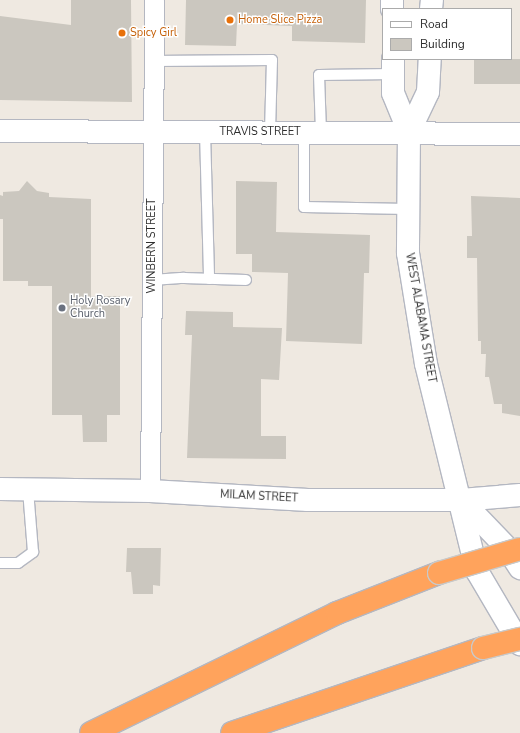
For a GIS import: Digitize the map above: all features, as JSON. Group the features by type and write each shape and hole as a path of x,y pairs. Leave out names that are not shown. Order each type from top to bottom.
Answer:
{"highway":[{"path":"91,733 337,613 439,573 520,549"},
{"path":"232,733 483,648 520,639"}],"main road":[{"path":"409,132 428,92 430,60"},
{"path":"393,66 393,93 409,132"},
{"name":"TRAVIS STREET","path":"0,130 520,134"},
{"name":"WEST ALABAMA STREET","path":"409,132 408,253 426,364 478,571 520,644"},
{"name":"MILAM STREET","path":"0,489 150,491 308,500 461,500 519,496"},
{"name":"WEST ALABAMA STREET","path":"461,500 507,548 520,568"}],"street":[{"name":"WINBERN STREET","path":"150,491 154,0"}],"lane":[{"path":"153,61 272,60 270,132"},
{"path":"393,66 319,75 304,207 408,209"},
{"path":"205,132 209,279"},
{"path":"152,280 246,280"},
{"path":"0,563 18,563 33,552 28,490"}],"building":[{"path":"71,0 131,0 132,102 0,100 0,16 71,25"},
{"path":"186,0 366,0 365,43 292,41 292,26 237,24 236,46 185,45"},
{"path":"520,59 520,84 474,84 474,60"},
{"path":"27,181 37,191 49,193 49,197 91,199 91,296 120,296 120,415 107,415 107,442 83,442 82,415 52,415 52,286 28,286 28,281 3,281 3,219 0,219 0,195 3,196 3,192 19,191"},
{"path":"236,181 277,182 276,232 370,235 369,273 364,273 362,344 286,341 288,273 252,272 252,254 236,254"},
{"path":"471,196 520,198 520,416 502,413 502,404 494,404 489,377 485,377 486,354 481,354 481,341 478,341 477,258 467,258 467,236 472,236"},
{"path":"186,311 233,312 233,327 282,328 279,380 261,379 261,436 286,436 286,459 187,458 192,335 185,335"},
{"path":"127,548 161,548 160,586 153,585 153,594 133,594 131,572 126,572"}],"place":[{"name":"Home Slice Pizza","path":"230,20"},
{"name":"Spicy Girl","path":"122,33"},
{"name":"Holy Rosary Church","path":"62,308"}]}
